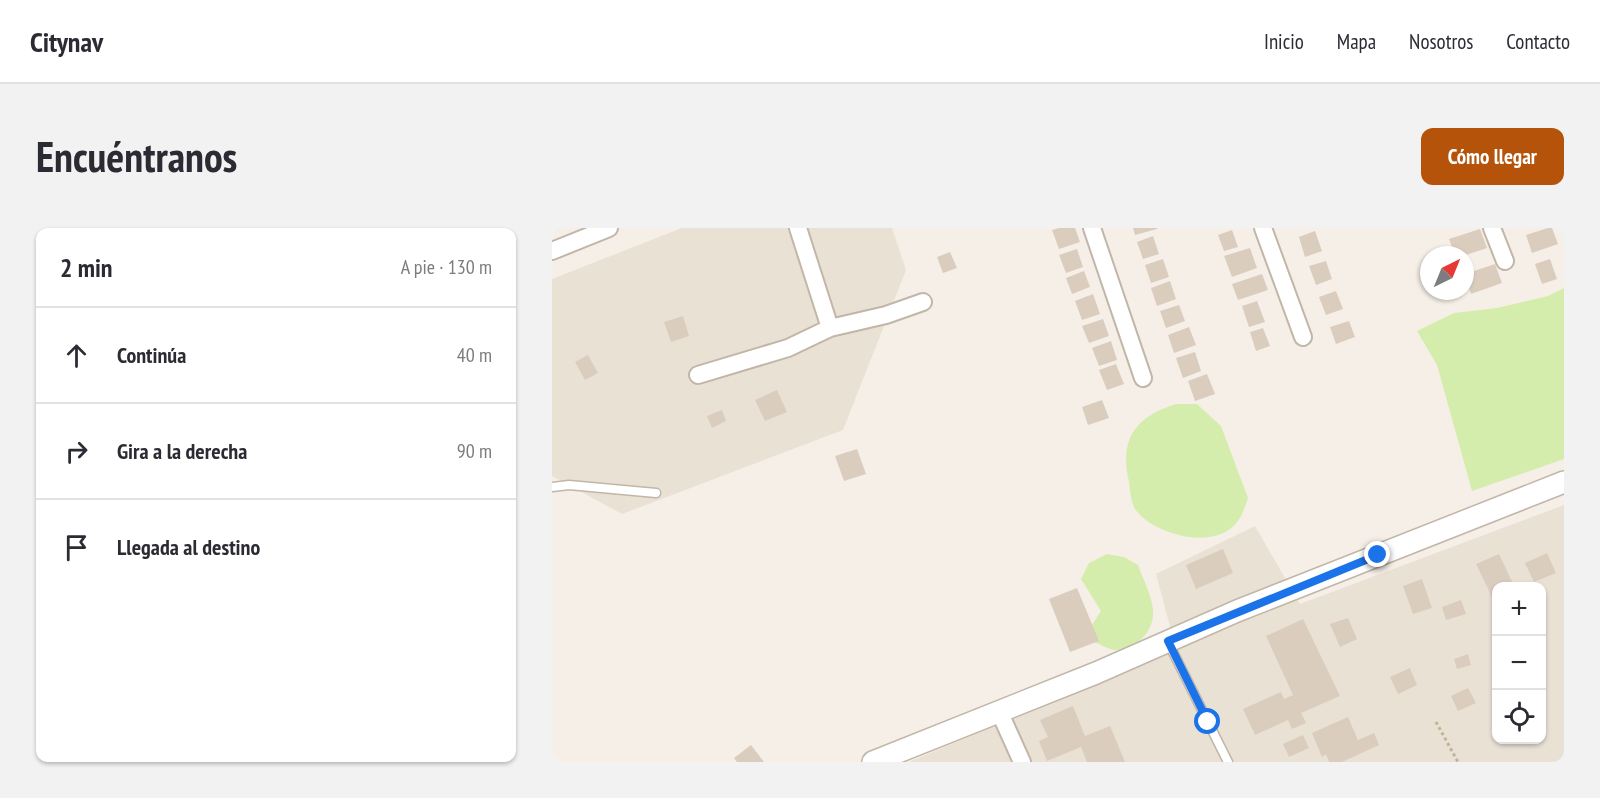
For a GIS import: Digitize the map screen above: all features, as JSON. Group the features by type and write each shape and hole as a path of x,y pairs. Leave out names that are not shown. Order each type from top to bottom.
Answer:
{"street":[{"path":"552,251 609,228"},
{"path":"798,228 830,328"},
{"path":"1092,228 1143,378"},
{"path":"1263,228 1303,337"},
{"path":"1492,228 1505,261"},
{"path":"698,375 788,348 830,328 886,315 923,302"},
{"path":"873,762 1564,482"},
{"path":"999,711 1022,762"}],"lane":[{"path":"552,487 569,485 656,493"},
{"path":"1168,641 1228,762"}],"path":[{"path":"1437,722 1458,762"}],"shaded area":[{"path":"682,228 892,228 906,270 843,430 622,514 552,476 552,279"},
{"path":"1564,505 1564,762 909,762 1176,649 1156,574 1255,526 1300,604"}],"green space":[{"path":"1564,288 1564,459 1472,491 1437,365 1417,331 1454,313 1497,308 1548,296"},
{"path":"1176,404 1197,404 1221,426 1248,498 1236,523 1219,535 1193,537 1166,531 1143,518 1133,503 1126,467 1126,454 1133,432 1150,416"},
{"path":"1107,554 1124,557 1138,565 1153,610 1151,625 1143,638 1124,649 1113,650 1094,642 1092,625 1101,611 1081,579 1089,563"}],"building":[{"path":"1075,228 1080,242 1059,249 1052,230"},
{"path":"1133,228 1157,228 1157,229 1135,235"},
{"path":"1552,228 1558,244 1532,253 1526,235"},
{"path":"1480,229 1487,248 1474,252 1474,246 1452,246 1449,239"},
{"path":"1232,230 1238,247 1224,251 1218,235"},
{"path":"1315,231 1322,251 1305,257 1299,237"},
{"path":"1153,236 1159,254 1143,259 1137,242"},
{"path":"1250,248 1257,268 1232,277 1224,256"},
{"path":"1077,249 1083,267 1066,273 1059,255"},
{"path":"950,252 957,268 943,273 937,257"},
{"path":"1163,259 1169,277 1151,283 1145,265"},
{"path":"1550,259 1557,279 1542,284 1535,264"},
{"path":"1326,261 1332,279 1316,285 1309,266"},
{"path":"1495,264 1502,283 1474,293 1474,271"},
{"path":"1084,271 1090,287 1072,294 1066,278"},
{"path":"1262,274 1268,290 1238,300 1232,284"},
{"path":"1170,281 1176,299 1157,306 1151,288"},
{"path":"1336,291 1343,309 1326,315 1319,297"},
{"path":"1093,294 1100,314 1082,320 1075,301"},
{"path":"1257,301 1265,322 1249,327 1242,306"},
{"path":"1179,305 1185,321 1166,328 1160,311"},
{"path":"683,316 689,336 671,342 664,322"},
{"path":"1103,319 1109,336 1089,343 1082,326"},
{"path":"1349,321 1355,337 1336,344 1330,327"},
{"path":"1189,327 1196,345 1174,353 1168,335"},
{"path":"1263,328 1270,346 1256,351 1250,332"},
{"path":"1111,341 1117,360 1099,366 1092,348"},
{"path":"1195,352 1201,371 1183,378 1176,358"},
{"path":"588,355 598,373 585,380 575,362"},
{"path":"1116,364 1124,384 1107,390 1099,370"},
{"path":"1207,374 1215,394 1195,401 1188,381"},
{"path":"777,390 787,412 765,421 755,400"},
{"path":"1102,400 1109,418 1088,425 1082,407"},
{"path":"722,410 726,421 712,428 707,416"},
{"path":"857,449 866,474 844,481 835,456"},
{"path":"1223,549 1233,573 1196,589 1186,565"},
{"path":"1547,553 1556,573 1534,582 1525,563"},
{"path":"1499,554 1512,582 1492,582 1492,597 1476,564"},
{"path":"1422,579 1432,608 1413,614 1403,586"},
{"path":"1077,588 1099,641 1070,652 1049,599"},
{"path":"1461,600 1466,614 1446,620 1442,607"},
{"path":"1348,618 1357,639 1340,647 1330,624"},
{"path":"1303,619 1340,696 1301,713 1306,723 1292,729 1288,720 1255,735 1243,709 1281,692 1284,699 1293,695 1266,636"},
{"path":"1468,654 1471,665 1457,669 1454,659"},
{"path":"1410,668 1417,685 1398,694 1390,677"},
{"path":"1468,688 1476,703 1458,711 1451,696"},
{"path":"1073,706 1085,736 1110,726 1125,762 1087,762 1081,747 1047,761 1039,741 1048,737 1040,720"},
{"path":"1348,717 1358,740 1374,733 1379,745 1342,762 1329,762 1326,754 1322,757 1312,733"},
{"path":"1303,735 1309,748 1289,757 1283,744"},
{"path":"751,745 764,762 737,762 734,758"}],"route":[{"path":"1208,722 1168,641 1378,555"}]}
